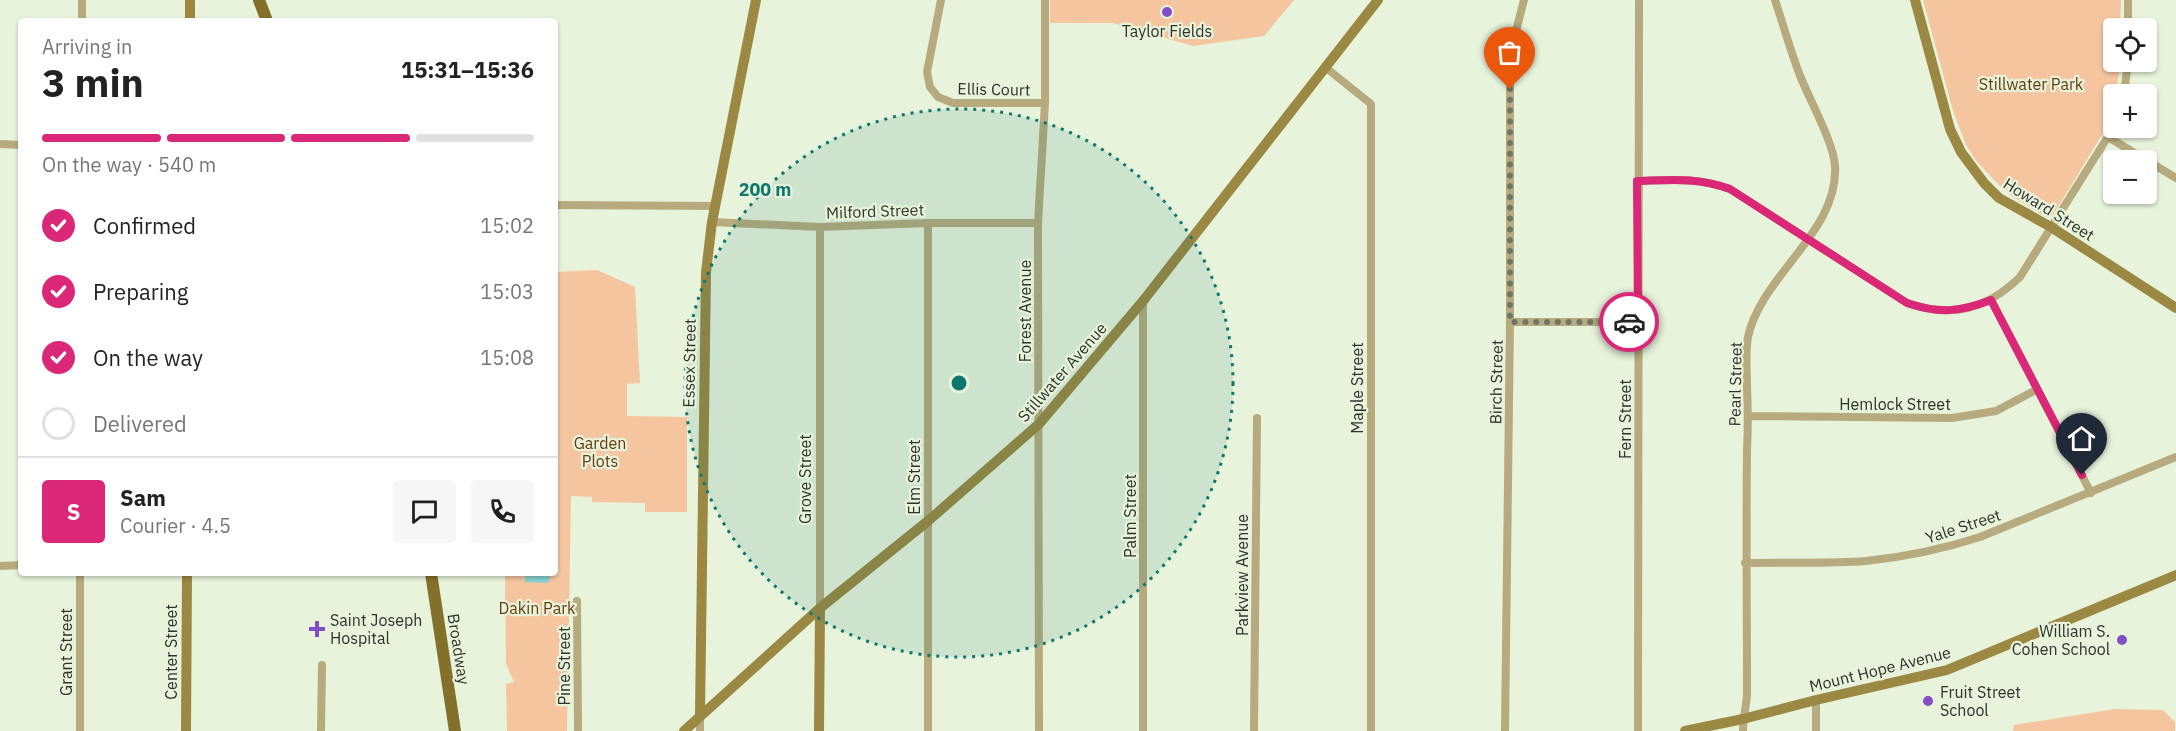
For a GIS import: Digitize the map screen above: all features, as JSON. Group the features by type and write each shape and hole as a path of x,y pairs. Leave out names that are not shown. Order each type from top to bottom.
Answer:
{"main road":[{"path":"259,0 266,18"},
{"name":"Broadway","path":"430,576 454,731"}],"street":[{"path":"82,0 82,18"},
{"path":"190,0 190,18"},
{"name":"Essex Street","path":"700,731 705,272 712,222 756,0"},
{"name":"Ellis Court","path":"941,0 927,72 930,87 938,97 953,103 1045,103"},
{"name":"Forest Avenue","path":"1039,731 1038,223 1045,103 1045,0"},
{"name":"Stillwater Avenue","path":"684,731 820,608 928,521 1039,424 1143,301 1377,0"},
{"name":"Birch Street","path":"1505,731 1510,322 1510,54 1524,0"},
{"name":"Fern Street","path":"1638,731 1639,0"},
{"name":"Pearl Street","path":"1743,731 1747,699 1745,563 1748,336 1755,315 1826,209 1834,186 1835,164 1827,139 1798,72 1775,0"},
{"name":"Howard Street","path":"1915,0 1950,129 1961,152 1984,183 1999,198 2051,227 2176,308"},
{"path":"2128,0 2128,18"},
{"name":"Maple Street","path":"1325,68 1371,104 1371,731"},
{"path":"1637,181 1693,179 1730,189 1907,303 1938,311 1953,311 1991,300 2020,278 2107,138"},
{"path":"2110,138 2176,178"},
{"path":"0,144 18,145"},
{"path":"558,206 716,206"},
{"name":"Milford Street","path":"712,222 820,227 928,223 1038,223"},
{"name":"Elm Street","path":"928,223 928,731"},
{"name":"Grove Street","path":"819,731 820,227"},
{"path":"1991,300 2091,492"},
{"name":"Palm Street","path":"1143,301 1143,731"},
{"path":"1510,322 1638,322"},
{"name":"Hemlock Street","path":"1748,416 1952,418 1996,411 2036,390"},
{"name":"Parkview Avenue","path":"1254,731 1257,418"},
{"name":"Yale Street","path":"1745,563 1865,561 1922,553 1980,537 2176,457"},
{"path":"0,566 18,566"},
{"name":"Mount Hope Avenue","path":"1685,731 1947,670 2176,575"},
{"name":"Grant Street","path":"80,576 80,731"},
{"name":"Center Street","path":"186,731 187,576"},
{"name":"Pine Street","path":"577,601 578,731"},
{"path":"321,731 322,665"},
{"path":"1816,700 1816,731"}],"green space":[{"name":"Taylor Fields","path":"1050,0 1294,0 1264,36 1193,46 1113,23 1050,23"},
{"name":"Stillwater Park","path":"1923,0 2121,0 2120,18 2103,18 2103,72 2119,72 2117,84 2103,84 2103,133 2053,215 2046,217 2013,197 1999,185 1977,162 1966,145 1953,111"},
{"path":"597,270 635,287 640,383 627,384 627,416 687,417 687,512 645,512 645,503 592,502 592,497 571,496 567,731 507,731 506,684 514,682 506,664 505,576 558,576 558,272"},
{"path":"2115,709 2163,710 2175,722 2175,731 2013,731 2014,725"}],"water":[{"path":"525,576 550,576 549,583 525,582"}],"way so far":[{"path":"1510,89 1510,322 1629,322"}],"place":[{"name":"Taylor Fields","path":"1167,12"},
{"name":"Saint Joseph Hospital","path":"317,629"},
{"name":"William S. Cohen School","path":"2122,640"},
{"name":"Fruit Street School","path":"1928,701"}],"route":[{"path":"1629,322 1638,322 1637,181 1693,179 1710,182 1730,189 1907,303 1938,311 1953,311 1991,300 2082,475"}],"park label":[{"name":"Garden Plots","path":"600,452"},
{"name":"Dakin Park","path":"537,608"}]}
